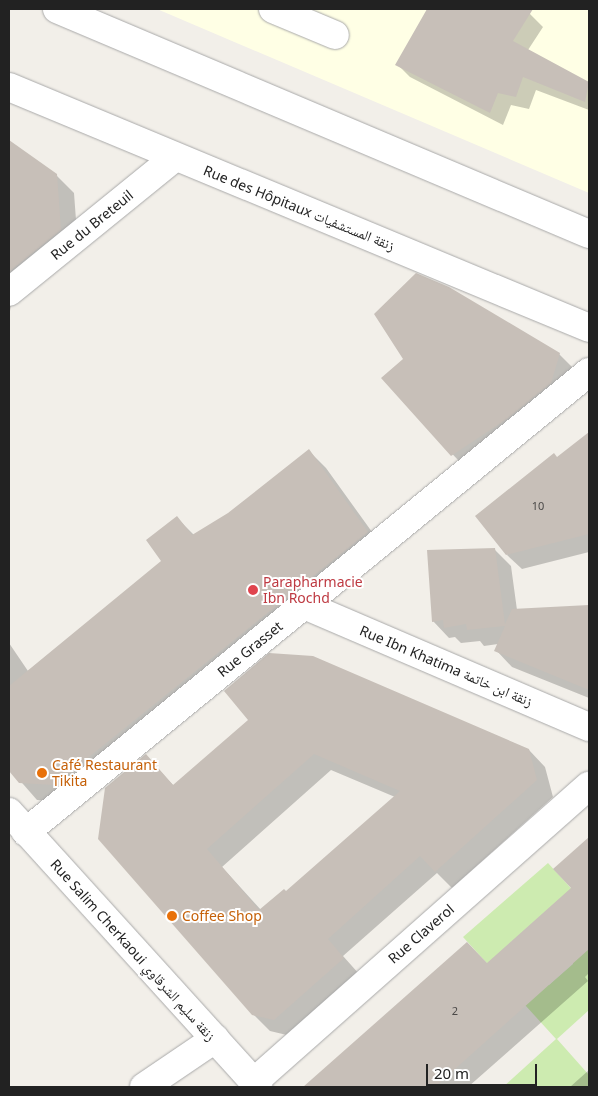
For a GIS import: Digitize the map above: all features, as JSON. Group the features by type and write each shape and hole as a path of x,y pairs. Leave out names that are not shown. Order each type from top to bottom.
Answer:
{"street":[{"path":"57,9 589,234"},
{"path":"273,9 336,34"},
{"name":"Rue des Hôpitaux زنقة المستشفيات","path":"9,87 589,328"},
{"name":"Rue du Breteuil","path":"9,292 175,157"},
{"name":"Rue Grasset","path":"18,822 304,605 589,372"},
{"name":"Rue Ibn Khatima زنقة ابن خاتمة","path":"304,605 589,727"},
{"name":"Rue Claverol","path":"256,1085 589,786"},
{"name":"Rue Salim Cherkaoui زنقة سليم الشرقاوي","path":"18,822 256,1085"},
{"path":"144,1087 215,1039"}],"shaded area":[{"path":"157,9 589,9 589,193"}],"green space":[{"path":"548,863 589,908 589,1010 557,1039 589,1075 589,1087 503,1087 556,1039 463,937","holes":["511,941 573,963 549,985"]}],"building":[{"path":"427,9 533,9 513,41 589,82 585,102 523,77 516,97 498,93 490,113 395,65"},
{"path":"9,140 57,174 61,230 9,272"},
{"path":"416,273 449,287 560,353 551,383 508,418 451,456 381,378 403,359 374,314"},
{"path":"589,432 589,534 506,555 475,516 554,453 557,457"},
{"path":"309,449 368,532 54,785 19,783 9,771 9,686 161,561 146,540 177,516 192,535 228,513"},
{"path":"495,548 505,624 512,609 589,605 589,690 494,651 505,626 467,630 466,624 444,628 443,620 432,622 427,550"},
{"path":"269,653 313,656 529,749 537,780 435,872 420,856 328,939 344,958 274,1020 252,1015 98,839 105,788 146,754 173,785 248,720 224,691","holes":["314,754 400,791 286,891 284,889 259,910 207,849"]},
{"path":"589,837 589,949 435,1087 303,1087 467,942 487,963 571,888 553,869"}],"place":[{"name":"Parapharmacie Ibn Rochd","path":"253,590"},
{"name":"Café Restaurant Tikita","path":"42,773"},
{"name":"Coffee Shop","path":"172,916"}]}
